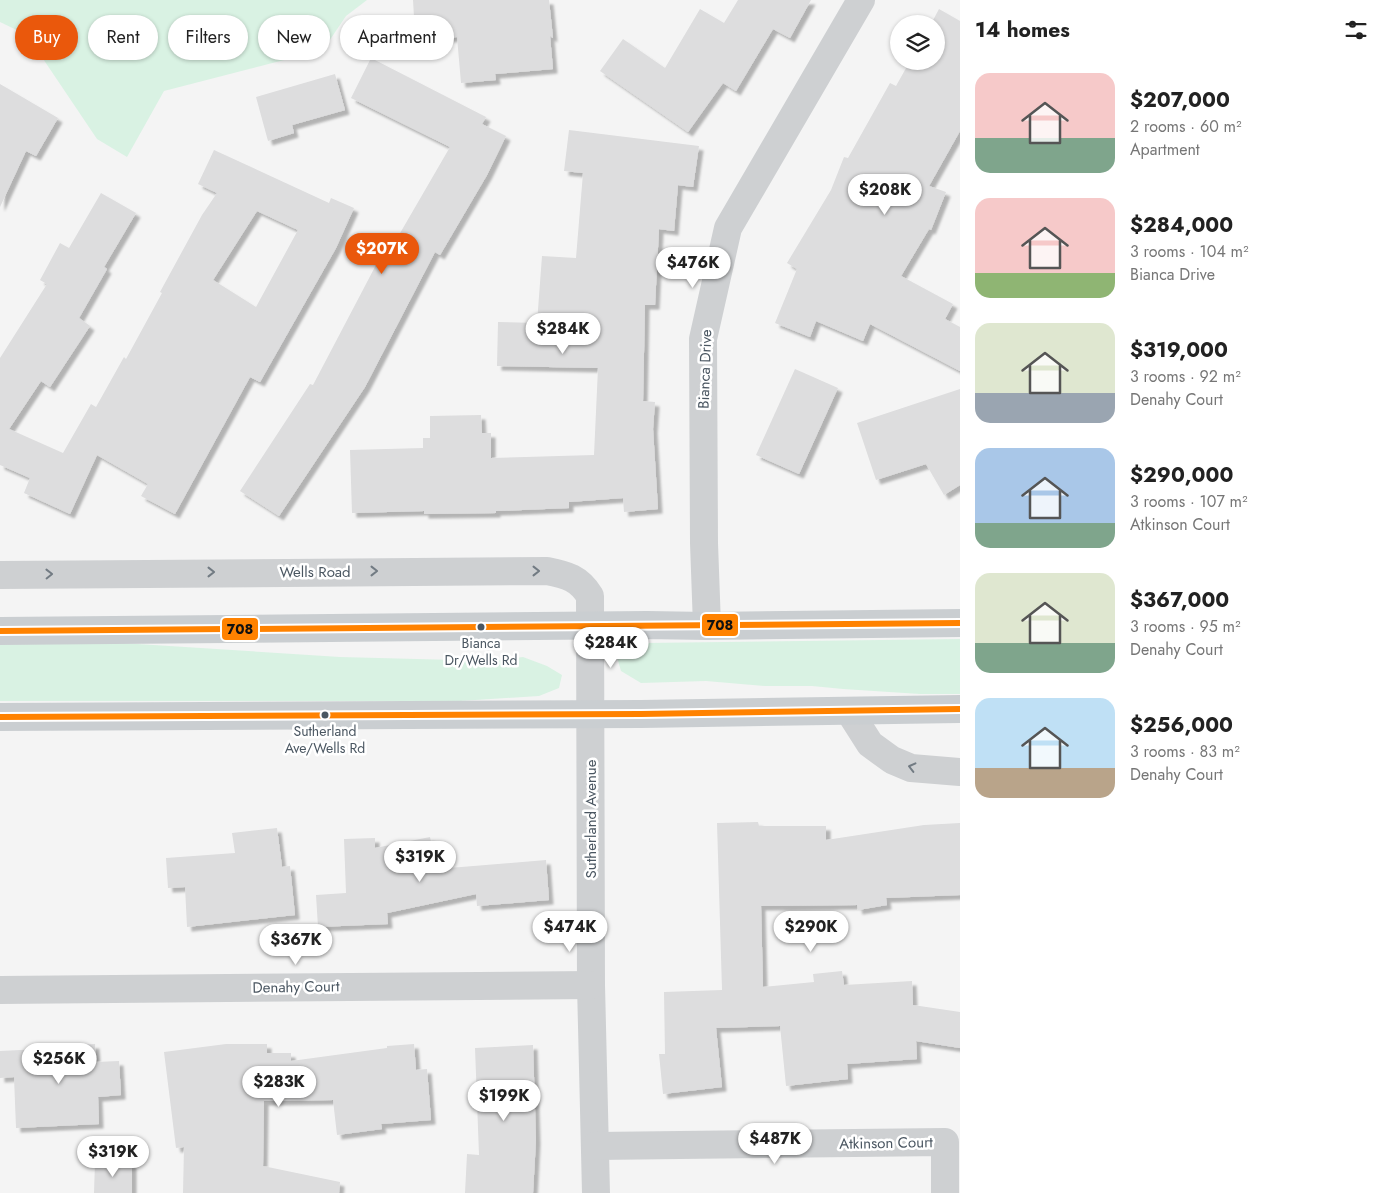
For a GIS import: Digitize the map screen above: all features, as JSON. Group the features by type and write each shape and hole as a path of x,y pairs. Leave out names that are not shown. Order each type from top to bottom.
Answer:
{"main road":[{"path":"0,631 960,623"},
{"path":"0,717 960,710"}],"street":[{"name":"Bianca Drive","path":"707,626 704,542 703,340 728,228 861,0"},
{"name":"Wells Road","path":"0,575 548,570 565,574 584,586 590,596 589,626"},
{"name":"Sutherland Avenue","path":"589,626 591,713 591,985 596,1193"},
{"path":"849,711 870,744 892,760 911,768 960,772"},
{"name":"Denahy Court","path":"0,990 591,985"},
{"name":"Atkinson Court","path":"596,1146 945,1142 945,1193"}],"green space":[{"path":"0,0 367,0 347,15 340,15 340,25 330,40 330,15 258,15 258,60 284,60 164,91 127,157 97,139 44,60 78,60 78,15 15,15 15,29 0,22"},
{"path":"960,639 960,694 920,694 706,681 641,683 621,671 617,657 644,643"},
{"path":"122,643 340,657 494,661 523,657 547,666 562,675 559,688 539,696 460,701 0,701 0,644"}],"building":[{"path":"413,0 549,0 553,38 550,36 553,69 495,74 496,80 461,83 457,37 454,37 454,15 414,15"},
{"path":"738,0 811,0 790,38 773,29 736,91 723,83 688,132 600,71 623,39 665,68 700,9 724,23"},
{"path":"939,9 960,21 960,131 929,186 946,192 931,230 929,229 901,276 953,304 945,319 960,327 960,371 870,324 863,341 816,321 810,337 775,323 797,269 787,263 831,190 844,157 848,158 890,83 896,86 905,70 945,70 945,15 936,15"},
{"path":"370,60 375,60 486,117 482,124 506,136 487,175 440,255 435,252 365,387 279,516 240,491 310,384 313,385 387,244 392,247 450,147 351,98"},
{"path":"335,74 345,110 292,125 294,133 268,141 256,97"},
{"path":"0,84 58,118 36,156 26,151 0,207"},
{"path":"569,130 699,146 693,187 678,185 674,231 659,229 655,305 645,305 643,401 655,402 653,429 658,509 624,512 623,498 569,502 569,508 496,511 496,513 424,514 424,511 352,513 350,450 423,448 423,438 430,438 430,416 481,415 482,433 491,433 491,458 594,455 598,368 497,366 498,322 537,323 542,256 576,258 583,173 564,171"},
{"path":"214,150 329,203 331,198 354,208 336,248 260,382 250,377 175,514 141,496 148,484 97,455 70,514 24,493 30,478 0,465 0,358 47,284 40,280 60,243 69,248 101,193 136,213 104,267 107,269 79,318 90,326 50,387 41,381 9,429 63,453 91,404 96,407 124,357 126,359 202,215 217,193 198,184","holes":["257,211 298,230 256,307 213,280"]},
{"path":"795,369 838,388 799,474 756,455"},
{"path":"960,389 960,485 944,495 926,464 876,480 857,423"},
{"path":"758,822 759,826 826,826 826,840 924,825 960,823 960,895 886,898 887,905 858,910 857,905 761,906 763,987 814,982 813,974 842,971 844,985 912,981 913,1005 960,1012 960,1048 916,1041 917,1059 847,1064 848,1079 786,1086 780,1026 716,1028 722,1087 663,1094 659,1054 665,1054 664,992 722,990 717,823"},
{"path":"277,828 282,867 290,866 295,915 187,927 185,887 168,888 166,858 235,853 232,833"},
{"path":"430,837 437,869 546,860 549,900 477,906 476,894 387,913 388,924 318,927 316,895 346,893 344,839 375,838 375,848"},
{"path":"95,1044 96,1062 119,1061 121,1095 98,1097 99,1124 16,1128 14,1077 0,1078 0,1051 62,1048 62,1046"},
{"path":"226,1044 267,1044 267,1053 291,1053 291,1061 387,1048 387,1046 414,1044 416,1070 427,1069 431,1120 381,1124 382,1129 337,1135 333,1100 264,1101 263,1166 340,1182 339,1193 183,1193 184,1147 176,1148 164,1052"},
{"path":"533,1045 536,1140 533,1193 465,1193 467,1154 479,1155 475,1048"},
{"path":"95,1162 132,1163 132,1193 94,1193"}],"transit line":[{"name":"708","path":"0,631 960,623"},
{"name":"708","path":"0,717 641,714 960,709"}],"place":[{"name":"Bianca Dr/Wells Rd","path":"481,627"},
{"name":"Sutherland Ave/Wells Rd","path":"325,715"}]}
